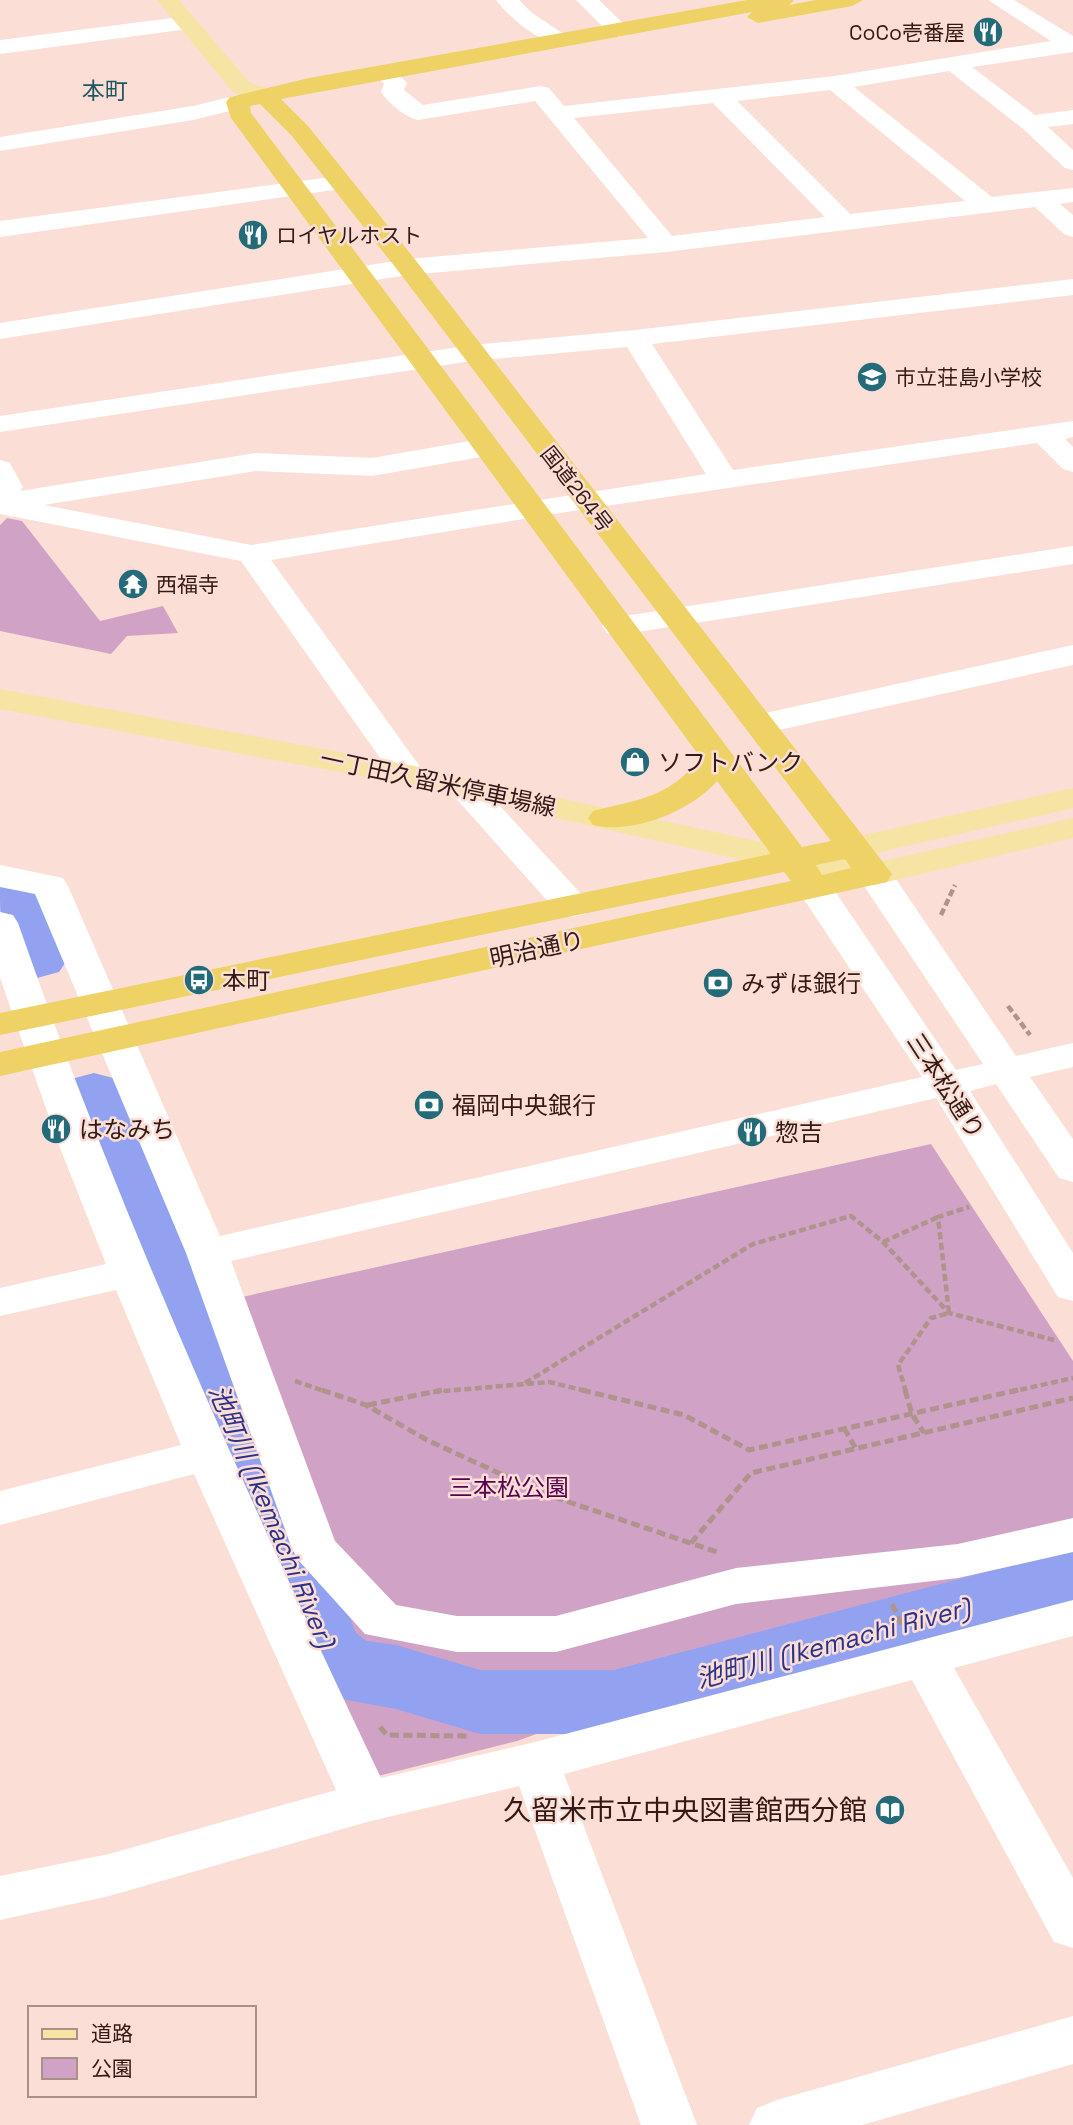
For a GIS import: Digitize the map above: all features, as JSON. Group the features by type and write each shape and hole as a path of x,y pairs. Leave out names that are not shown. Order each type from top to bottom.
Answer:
{"highway":[{"path":"390,78 562,40 778,0"},
{"path":"252,101 852,0"},
{"name":"国道264号","path":"252,101 300,131 408,267 585,500 679,617 864,861"},
{"name":"国道264号","path":"252,101 297,189 803,875"},
{"path":"605,818 660,809 689,793 703,780 716,758"},
{"name":"明治通り","path":"0,1063 25,1032 108,1022 864,861"},
{"name":"明治通り","path":"108,1022 572,906 803,875"}],"main road":[{"path":"168,0 252,101"},
{"name":"一丁田久留米停車場線","path":"0,699 464,787 605,818 803,875"},
{"name":"明治通り","path":"864,861 1073,798"},
{"name":"明治通り","path":"864,861 1073,828"}],"street":[{"path":"507,0 524,18 562,40"},
{"path":"587,0 619,30"},
{"path":"999,0 1072,45"},
{"path":"0,47 188,23"},
{"path":"561,113 835,83 1072,45"},
{"path":"954,64 1030,123 1073,163"},
{"path":"390,78 392,92 418,113 541,93 561,113 666,244"},
{"path":"835,83 987,206"},
{"path":"719,96 845,223"},
{"path":"0,144 252,101"},
{"path":"1030,123 1073,117"},
{"path":"0,229 339,183"},
{"path":"0,331 408,267 666,244 1073,195"},
{"path":"1042,200 1073,229"},
{"path":"0,424 472,353 635,338 1073,287"},
{"path":"635,338 725,480"},
{"path":"0,504 251,554 585,500 1073,429"},
{"path":"1044,434 1073,463"},
{"path":"0,504 256,462 372,467 487,447"},
{"path":"0,469 8,487 0,496"},
{"path":"251,554 409,775"},
{"path":"618,626 1073,555"},
{"path":"761,724 1073,656"},
{"path":"464,787 572,906"},
{"path":"864,861 1073,1169"},
{"name":"三本松通り","path":"803,875 947,1085 1067,1268"},
{"path":"0,876 50,886 207,1253 315,1549 382,1621 457,1634 556,1634 736,1586 958,1561 1073,1535"},
{"path":"0,923 25,1032 206,1455 367,1802"},
{"path":"207,1253 1073,1055"},
{"path":"0,1302 130,1273"},
{"path":"0,1508 206,1455"},
{"path":"0,1898 109,1875 367,1802 535,1762 915,1646 1073,1618"},
{"path":"915,1646 1073,1926"},
{"path":"535,1762 669,2125"},
{"path":"776,2125 1073,2040"}],"path":[{"path":"949,927 940,916 960,874"},
{"path":"1007,1004 1031,1037"},
{"path":"883,1242 938,1217 968,1207"},
{"path":"523,1384 753,1244 850,1216 883,1242 949,1313"},
{"path":"938,1217 949,1313"},
{"path":"924,1433 912,1413 898,1365 931,1318 949,1313 1054,1340"},
{"path":"366,1405 448,1389 550,1382 684,1415 749,1450 1073,1378"},
{"path":"288,1379 366,1405 427,1440 542,1493 720,1553"},
{"path":"691,1543 751,1473 1073,1398"},
{"path":"844,1429 856,1449"},
{"path":"886,1591 915,1646"},
{"path":"370,1717 387,1735 479,1735"}],"green space":[{"path":"7,518 22,521 100,621 163,606 178,633 127,636 111,654 0,631 0,525"},
{"name":"三本松公園","path":"931,1144 1073,1361 1073,1542 517,1741 374,1777 161,1315"}],"waterway":[{"path":"0,903 15,906 37,959"},
{"name":"池町川 (Ikemachi River)","path":"94,1093 261,1485 323,1652 347,1669 396,1677 480,1702 614,1702 1073,1578"}],"place":[{"name":"CoCo壱番屋","path":"988,32"},
{"name":"ロイヤルホスト","path":"253,235"},
{"name":"市立荘島小学校","path":"872,377"},
{"name":"西福寺","path":"133,584"},
{"name":"ソフトバンク","path":"635,762"},
{"name":"本町","path":"199,980"},
{"name":"みずほ銀行","path":"718,983"},
{"name":"福岡中央銀行","path":"429,1105"},
{"name":"はなみち","path":"56,1129"},
{"name":"惣吉","path":"752,1132"},
{"name":"久留米市立中央図書館西分館","path":"890,1810"}],"district":[{"name":"本町","path":"105,91"}]}
